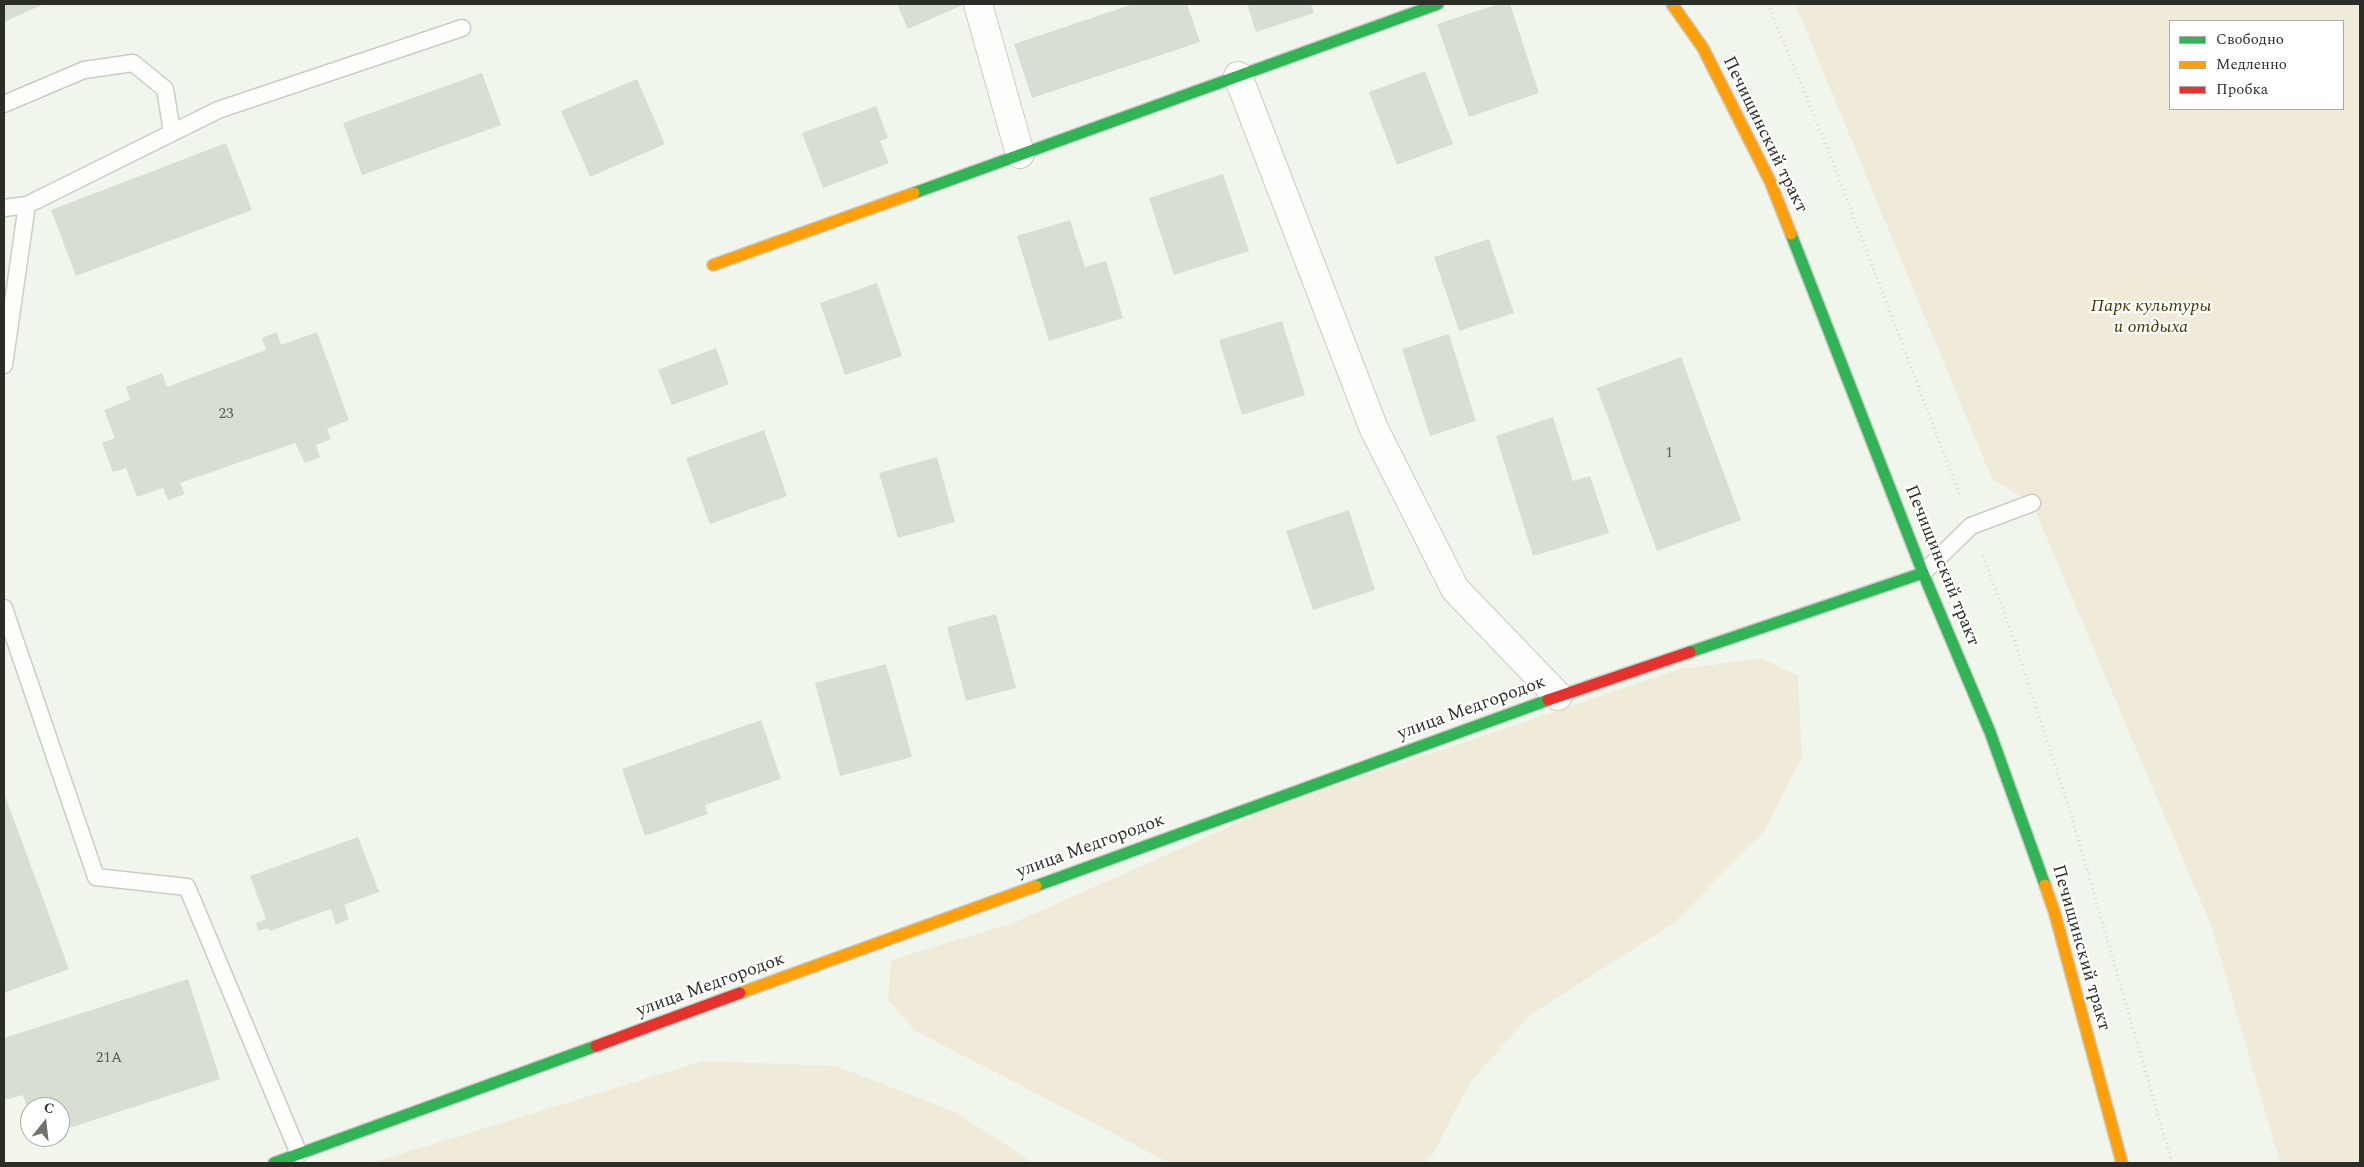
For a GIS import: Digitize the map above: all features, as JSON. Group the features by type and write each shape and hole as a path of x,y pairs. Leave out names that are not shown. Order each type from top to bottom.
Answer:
{"street":[{"path":"978,4 1020,154"},
{"path":"712,265 1438,4"},
{"name":"Печищинский тракт","path":"1672,4 1703,48 1770,181 1924,572 1990,732 2055,914 2122,1163"},
{"path":"1238,76 1374,429 1455,589 1558,696"},
{"name":"улица Медгородок","path":"274,1163 1558,696 1924,572"}],"lane":[{"path":"4,208 27,206 218,110 462,28"},
{"path":"4,104 84,70 133,63 165,89 172,132"},
{"path":"4,365 27,206"},
{"path":"1924,572 1971,526 2032,502"},
{"path":"4,608 96,877 187,887 299,1154"}],"path":[{"path":"1768,4 1826,145 2015,642 2070,811 2172,1163"}],"green space":[{"name":"Парк культуры и отдыха","path":"1795,4 2360,4 2360,1163 2280,1163 2212,928 2032,503 1992,479"},
{"path":"1762,658 1798,676 1802,757 1763,833 1674,923 1530,1015 1471,1081 1431,1158 1424,1163 1170,1163 914,1030 888,1000 891,960 1016,922 1276,806 1680,669"},
{"path":"703,1061 836,1066 955,1112 1034,1163 371,1163"}],"building":[{"path":"4,4 44,4 4,22"},
{"path":"897,4 965,4 908,29"},
{"path":"1133,4 1187,4 1200,42 1032,98 1014,44"},
{"path":"1247,4 1311,4 1314,13 1256,32"},
{"path":"1499,4 1510,4 1539,93 1469,117 1437,24"},
{"path":"1425,71 1453,144 1397,165 1369,92"},
{"path":"482,73 501,125 362,175 343,123"},
{"path":"637,79 665,144 590,177 561,111"},
{"path":"876,106 888,138 880,141 889,163 823,188 802,133"},
{"path":"226,143 252,210 76,276 51,210"},
{"path":"1223,174 1249,251 1174,275 1149,198"},
{"path":"1070,220 1085,267 1106,261 1123,318 1049,341 1017,236"},
{"path":"1489,239 1514,313 1459,331 1434,257"},
{"path":"877,283 902,356 845,375 820,303"},
{"path":"1282,321 1305,395 1242,415 1219,340"},
{"path":"277,332 281,345 317,332 349,420 327,429 331,439 316,445 320,457 305,463 295,443 180,483 185,494 168,500 163,488 137,497 126,468 113,472 102,443 115,438 104,410 130,400 126,387 162,373 167,387 266,350 262,338"},
{"path":"1449,334 1476,421 1430,436 1402,349"},
{"path":"716,348 729,384 672,405 658,370"},
{"path":"1681,357 1741,520 1657,551 1597,388"},
{"path":"1553,417 1573,481 1590,476 1609,533 1533,556 1496,436"},
{"path":"764,430 787,496 710,524 686,458"},
{"path":"937,457 955,522 898,538 879,473"},
{"path":"1349,510 1375,590 1313,610 1286,531"},
{"path":"996,614 1016,688 966,701 947,627"},
{"path":"886,664 912,757 840,776 815,683"},
{"path":"761,720 781,779 705,805 708,814 645,836 622,769"},
{"path":"4,793 69,969 4,993"},
{"path":"358,837 379,892 344,905 349,919 336,925 331,909 270,931 268,928 258,931 256,923 266,919 250,876"},
{"path":"188,979 220,1079 70,1128 70,1097 24,1097 23,1095 4,1100 4,1038"}],"traffic: fast":[{"path":"914,193 1438,4"},
{"path":"1791,234 1923,573 1990,732 2045,885"},
{"path":"1690,652 1923,573"},
{"path":"1036,886 1548,700"},
{"path":"274,1163 596,1046"}],"traffic: slow":[{"path":"1672,4 1703,48 1770,181 1791,234"},
{"path":"713,265 914,193"},
{"path":"2045,885 2055,914 2122,1163"},
{"path":"740,993 1036,886"}],"traffic: jam":[{"path":"1548,700 1690,652"},
{"path":"596,1046 740,993"}]}
